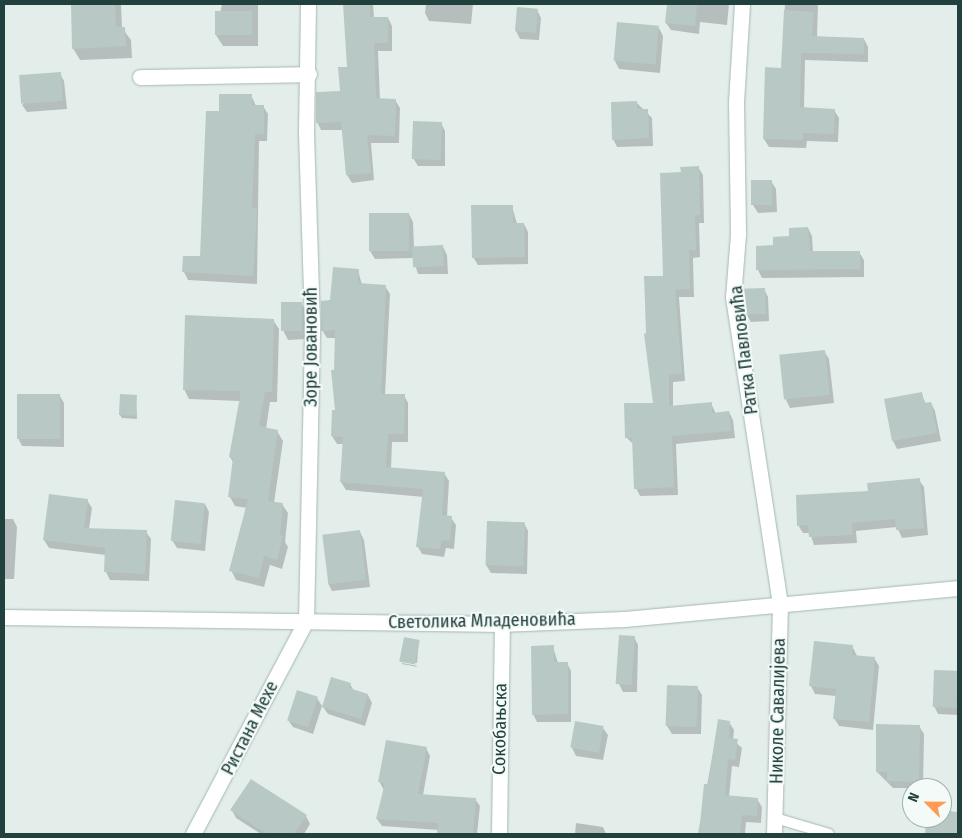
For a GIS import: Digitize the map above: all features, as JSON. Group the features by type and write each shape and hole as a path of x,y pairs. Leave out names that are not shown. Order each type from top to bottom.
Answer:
{"street":[{"name":"Зоре Јовановић","path":"306,621 312,324 306,132 309,74 308,4"},
{"name":"Ратка Павловића","path":"742,4 736,103 738,234 733,297 780,605"},
{"path":"140,77 309,74"},
{"name":"Светолика Младеновића","path":"4,617 502,624 624,618 958,588"},
{"name":"Николе Савалијева","path":"774,834 780,605"},
{"name":"Ристана Мехе","path":"199,832 306,621"},
{"name":"Сокобањска","path":"499,834 502,624"}],"lane":[{"path":"775,818 829,834"}],"building":[{"path":"71,4 115,4 116,27 125,27 126,46 72,49"},
{"path":"343,4 370,4 370,17 388,17 388,43 374,43 376,98 396,99 395,136 367,135 371,173 346,175 341,122 316,123 316,92 340,91 338,67 347,67"},
{"path":"667,4 697,4 695,26 665,23"},
{"path":"517,7 538,9 536,33 515,31"},
{"path":"784,10 814,12 812,36 864,38 864,54 801,53 800,107 835,109 834,134 803,133 803,140 763,139 765,67 781,68"},
{"path":"215,11 252,11 252,35 215,35"},
{"path":"617,22 659,26 655,65 614,61"},
{"path":"61,72 63,101 21,104 19,75"},
{"path":"219,94 252,94 252,105 264,105 264,134 255,134 252,208 257,208 253,276 182,272 183,256 200,256 206,111 219,111"},
{"path":"637,101 637,109 648,109 649,138 612,140 611,102"},
{"path":"413,121 442,122 441,160 412,159"},
{"path":"699,166 700,215 695,215 696,250 689,250 690,289 675,290 682,373 669,375 669,406 712,402 712,413 729,411 731,431 672,436 674,487 634,489 632,438 625,438 624,403 653,403 644,334 646,333 644,276 663,276 660,173 681,172 680,167"},
{"path":"751,180 772,180 772,205 751,205"},
{"path":"471,205 513,205 513,223 524,223 525,257 472,258"},
{"path":"369,213 409,213 409,251 369,251"},
{"path":"808,227 810,251 860,251 860,269 756,270 756,246 773,245 773,237 789,236 789,228"},
{"path":"443,245 444,266 413,268 412,247"},
{"path":"333,267 359,269 358,283 386,285 381,394 405,394 404,434 388,434 386,467 445,472 442,515 452,516 450,541 442,540 440,549 416,547 423,489 340,482 343,437 331,436 332,410 335,410 331,370 334,370 335,330 321,331 321,301 330,300"},
{"path":"765,288 766,314 744,315 743,289"},
{"path":"281,302 302,302 302,331 281,331"},
{"path":"185,315 274,319 272,392 265,392 259,426 278,430 268,501 283,503 280,535 283,536 277,560 264,556 259,578 229,571 248,499 228,497 233,458 229,457 241,391 183,390"},
{"path":"825,350 830,395 784,400 779,355"},
{"path":"922,392 924,403 931,402 937,433 892,441 884,399"},
{"path":"17,394 60,394 60,439 17,439"},
{"path":"120,394 137,395 136,416 119,415"},
{"path":"920,478 924,528 896,530 895,519 852,523 853,535 809,537 808,525 797,526 796,495 868,491 867,483"},
{"path":"49,494 88,499 84,528 147,530 145,574 104,572 105,548 43,540"},
{"path":"175,500 205,503 201,544 171,541"},
{"path":"487,521 525,522 523,566 485,565"},
{"path":"360,530 366,580 328,584 322,535"},
{"path":"619,635 635,636 632,685 616,684"},
{"path":"404,637 420,640 415,665 399,662"},
{"path":"814,641 853,645 852,655 875,657 869,722 833,719 836,689 809,686"},
{"path":"554,645 554,662 568,662 568,714 532,715 531,646"},
{"path":"934,670 958,671 957,708 933,707"},
{"path":"331,677 351,683 349,688 368,694 361,719 322,707"},
{"path":"667,685 698,686 697,727 666,726"},
{"path":"297,690 318,697 308,727 287,720"},
{"path":"718,719 730,721 729,738 738,739 735,760 728,759 725,795 758,798 757,816 742,815 740,834 699,834 704,784 708,784"},
{"path":"575,721 604,726 599,753 570,748"},
{"path":"876,724 920,725 919,778 902,778 902,781 887,781 887,772 876,772"},
{"path":"386,740 427,747 418,794 476,798 473,834 437,833 438,823 376,819 385,783 378,782"},
{"path":"251,779 307,815 294,834 267,834 230,810"},
{"path":"952,812 958,812 958,834 925,834 925,828 952,828"}]}
